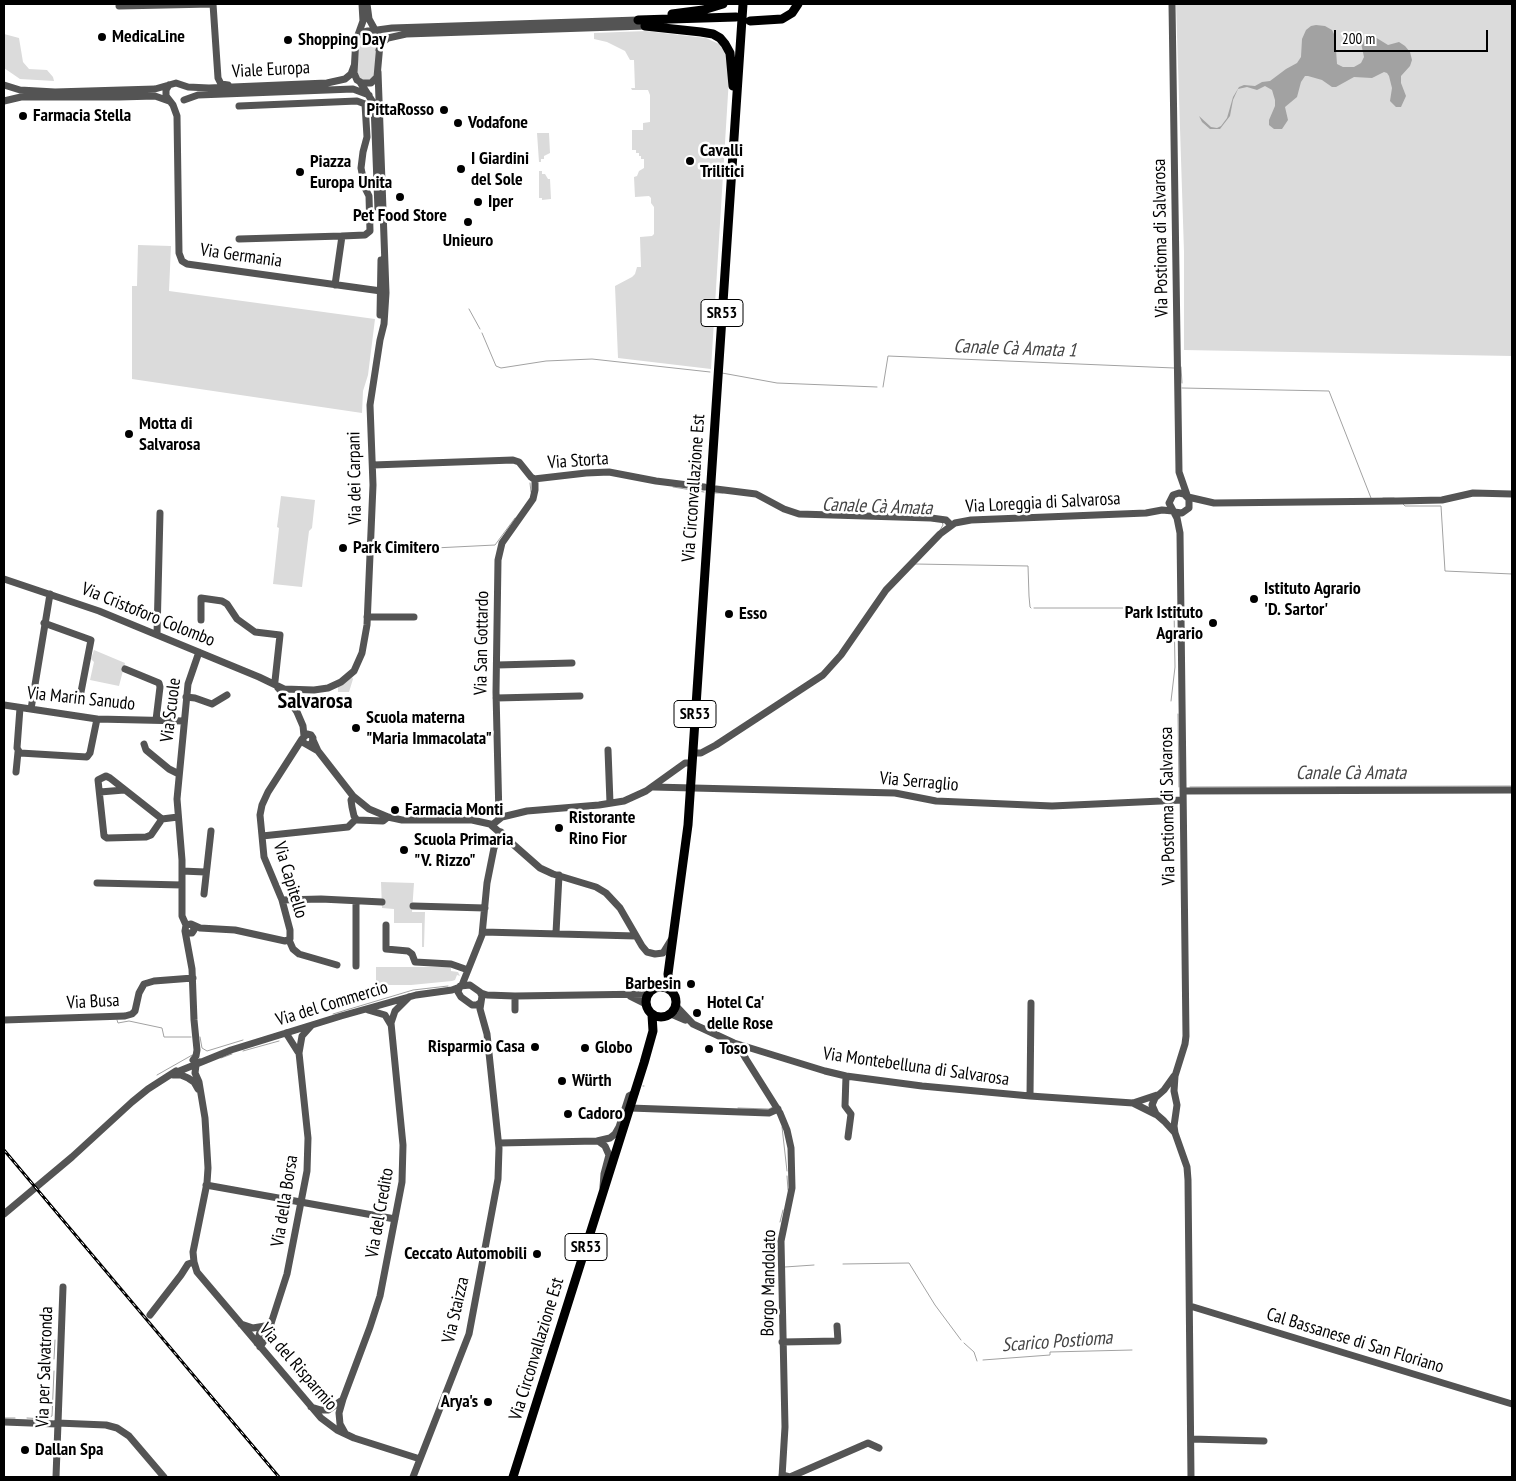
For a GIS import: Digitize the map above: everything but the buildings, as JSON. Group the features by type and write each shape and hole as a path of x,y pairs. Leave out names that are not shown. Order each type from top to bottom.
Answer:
{"main road":[{"path":"638,20 703,10 723,4"},
{"name":"Via Circonvallazione Est","path":"666,989 686,846 743,4"},
{"path":"738,82 743,58 748,4"},
{"path":"793,4 788,10 779,14 750,19 782,19 792,13 798,4"},
{"path":"638,20 736,19 645,26"},
{"path":"645,26 710,34 720,38 725,44 730,53 732,64 734,138"},
{"path":"653,1031 670,1012 675,997 666,989 656,988 647,999 648,1010 658,1017 670,1012"},
{"path":"652,1014 653,1031"},
{"name":"Via Circonvallazione Est","path":"514,1477 653,1031"}],"street":[{"path":"119,6 213,4 218,78 220,83 224,85 266,84"},
{"path":"362,4 362,21 356,41 354,75 371,96"},
{"path":"367,4 369,20 374,32"},
{"name":"Via Postioma di Salvarosa","path":"1172,4 1179,472 1172,498"},
{"path":"369,20 376,26 392,28 638,20"},
{"path":"379,50 383,42 388,38 406,34 645,26"},
{"path":"358,35 362,32 374,32 392,28"},
{"name":"Via dei Carpani","path":"374,32 380,42 378,72 386,272 380,340"},
{"name":"Viale Europa","path":"354,66 349,75 340,81 194,88 176,83 154,89 55,92 20,90 4,85 6,95 4,100 24,96 156,96 176,104 198,95 353,90 361,91 371,96"},
{"path":"363,84 375,80 378,72"},
{"path":"194,88 211,85 218,78"},
{"name":"Viale Europa","path":"353,90 363,84"},
{"path":"170,85 166,94 171,102"},
{"path":"183,85 187,93 184,100"},
{"name":"Via dei Carpani","path":"290,694 303,690 319,690 332,687 351,674 362,652 367,617 373,465 370,405 385,316 379,239 375,108 371,96"},
{"name":"Via Germania","path":"177,116 184,100"},
{"path":"239,106 348,101 359,101 365,104 367,137 361,168 364,188 369,196 370,231 365,235 239,239"},
{"name":"Via Germania","path":"171,102 177,116 180,253 182,261 187,264 383,290"},
{"path":"335,285 342,236"},
{"name":"Via dei Carpani","path":"379,239 382,245 383,271 386,272"},
{"name":"Via Storta","path":"373,465 513,460 519,462 531,478 535,479 609,472 662,482 704,486"},
{"name":"Via Postioma di Salvarosa","path":"1179,472 1187,496"},
{"name":"Via San Gottardo","path":"499,818 496,698 498,553 505,537 533,499 535,479"},
{"path":"716,489 756,494 784,509 799,514 931,518 946,520 951,525"},
{"path":"1159,511 1172,498 1182,493 1214,503"},
{"path":"1172,498 1170,508 1182,513 1214,503 1442,500 1473,493 1512,494"},
{"path":"1187,496 1190,503 1187,510"},
{"name":"Via Postioma di Salvarosa","path":"1180,533 1187,510"},
{"name":"Via Loreggia di Salvarosa","path":"693,753 700,754 709,749 823,675 841,655 886,590 951,525 971,520 1146,514 1159,511 1174,511"},
{"name":"Via Postioma di Salvarosa","path":"1174,511 1180,533 1186,1036 1185,1046 1175,1076 1175,1098 1177,1105 1175,1134"},
{"path":"156,634 160,512"},
{"name":"Via Cristoforo Colombo","path":"4,579 99,611 259,676 290,694"},
{"path":"30,709 50,594"},
{"path":"201,620 201,598 222,601 227,604 237,619 255,632 280,635 276,686"},
{"path":"367,617 414,617"},
{"path":"44,623 91,640 81,692"},
{"name":"Via Scuole","path":"193,978 190,929 182,916 182,871 177,799 186,697 188,684 199,652"},
{"path":"497,665 572,663"},
{"name":"Via Marin Sanudo","path":"125,669 159,683 156,720"},
{"path":"290,694 308,740 353,797 369,810 388,818 476,821 492,825 536,865 596,887 606,893 620,908 642,946 652,954 663,953 667,949 675,931"},
{"path":"186,697 212,704 227,695"},
{"path":"496,698 580,696"},
{"name":"Via Marin Sanudo","path":"4,705 97,719 184,721"},
{"path":"16,772 20,708"},
{"path":"18,752 86,758 90,753 97,719"},
{"name":"Via Capitello","path":"190,929 235,930 285,941 289,940 291,933 282,900 265,861 260,815 263,800 294,752 308,740"},
{"name":"Via Scuole","path":"144,744 146,750 179,774"},
{"path":"608,750 610,803"},
{"path":"492,825 499,818 527,811 629,800 653,787 685,763 692,763"},
{"path":"162,819 151,835 146,837 107,838 104,836 98,780 106,776 110,778 162,819 178,817"},
{"name":"Via Serraglio","path":"653,787 895,794 936,801 1052,806 1183,800"},
{"path":"100,792 124,790"},
{"path":"1183,790 1512,790"},
{"path":"353,797 351,802 356,819 382,821 388,818"},
{"path":"262,836 348,827 356,819"},
{"path":"204,894 211,830"},
{"path":"481,1013 460,997 458,992 483,932 487,883 494,848 501,832"},
{"path":"182,871 205,872"},
{"path":"556,933 559,875"},
{"path":"97,883 182,887"},
{"path":"282,900 321,899 382,902"},
{"path":"356,902 356,966"},
{"path":"413,906 485,908"},
{"path":"386,925 386,949 408,951 412,954 415,962 450,964 468,970"},
{"path":"483,932 636,936"},
{"path":"289,940 293,949 299,954 337,965"},
{"path":"468,970 469,980 474,987"},
{"path":"180,1277 186,1274 200,1275 194,1262 194,1251 208,1168 206,1127 199,1082 195,1074 197,1045 193,978"},
{"name":"Via Busa","path":"4,1020 125,1016 135,1011 144,984 154,981 193,978"},
{"path":"461,986 469,984 481,993 495,995 628,994 647,999"},
{"name":"Via del Commercio","path":"197,1061 389,1002 427,993 443,992 461,986"},
{"name":"Via del Commercio","path":"443,992 460,997"},
{"path":"481,993 481,1002"},
{"path":"472,1005 477,1005 495,995"},
{"path":"515,996 515,1010"},
{"path":"364,1010 391,1016 409,997"},
{"name":"Via del Credito","path":"327,1423 329,1412 339,1404 342,1398 378,1305 402,1182 404,1158 389,1002"},
{"name":"Via Staizza","path":"413,1477 470,1331 498,1179 499,1143 487,1034 481,1013 481,1002"},
{"name":"Via Montebelluna di Salvarosa","path":"1030,1096 1031,1003"},
{"name":"Via Montebelluna di Salvarosa","path":"670,1012 702,1029 742,1046 825,1072 922,1086 1133,1103 1158,1115"},
{"name":"Via della Borsa","path":"258,1345 267,1336 289,1267 307,1171 308,1150 299,1055 303,1034 311,1026"},
{"path":"290,1032 297,1036 300,1044"},
{"name":"Via della Borsa","path":"290,1032 299,1055"},
{"path":"197,1045 202,1053 206,1055"},
{"name":"Borgo Mandolato","path":"742,1046 742,1052 778,1109 787,1130 791,1148 792,1188 781,1241 785,1427 782,1476"},
{"name":"Via del Commercio","path":"4,1214 72,1157 148,1089 206,1055 231,1050"},
{"path":"170,1075 188,1078 195,1083 200,1094"},
{"path":"846,1076 845,1106 850,1114 848,1137"},
{"name":"Via Postioma di Salvarosa","path":"1158,1094 1175,1076"},
{"path":"499,1143 597,1141 611,1138 616,1134 628,1098 631,1094 635,1093"},
{"path":"1175,1098 1168,1093 1158,1094 1152,1105 1158,1115 1168,1118 1176,1112"},
{"name":"Via Montebelluna di Salvarosa","path":"1133,1103 1158,1094"},
{"path":"630,1108 769,1113 778,1109"},
{"name":"Via Postioma di Salvarosa","path":"1158,1115 1175,1134 1186,1163 1188,1176 1191,1477"},
{"path":"597,1141 605,1146 609,1155 603,1177 603,1193"},
{"path":"206,1185 394,1219"},
{"path":"150,1315 188,1264 194,1262"},
{"name":"Via del Risparmio","path":"200,1275 309,1406 327,1423 347,1435 420,1459"},
{"name":"Via per Salvatronda","path":"56,1477 63,1287"},
{"name":"Cal Bassanese di San Floriano","path":"1190,1306 1512,1404"},
{"name":"Via della Borsa","path":"258,1345 258,1335 272,1319"},
{"path":"239,1322 254,1328 266,1326"},
{"path":"782,1342 838,1342 837,1326"},
{"name":"Via del Credito","path":"339,1413 342,1398"},
{"path":"309,1406 321,1410 331,1409"},
{"path":"327,1423 334,1420 339,1413"},
{"path":"339,1413 340,1424 347,1435"},
{"path":"4,1422 102,1424 115,1427 129,1436 164,1477"},
{"path":"1191,1440 1264,1441"},
{"path":"782,1476 790,1477 868,1444 879,1448"}],"shaded area":[{"path":"1176,4 1512,4 1512,356 1184,350 1184,252"},
{"path":"1316,25 1325,26 1332,30 1335,36 1337,64 1343,67 1354,67 1361,63 1364,57 1361,43 1366,36 1375,37 1388,45 1399,42 1405,46 1410,52 1412,60 1410,66 1401,76 1401,83 1406,96 1401,107 1396,107 1390,101 1392,88 1389,76 1384,72 1372,78 1354,77 1336,87 1332,87 1322,80 1305,76 1301,82 1297,97 1285,107 1288,120 1282,129 1274,129 1269,125 1275,100 1272,90 1265,86 1257,90 1247,87 1238,89 1233,100 1230,116 1220,129 1210,129 1202,122 1199,116 1211,127 1217,128 1221,126 1227,118 1233,97 1239,87 1244,85 1255,86 1262,82 1270,81 1297,63 1301,57 1302,39 1306,30"},
{"path":"646,31 706,38 719,44 726,54 729,78 711,369 618,358 615,286 632,277 637,267 641,267 640,237 652,236 654,234 654,207 651,203 651,198 649,196 635,197 634,177 644,168 644,159 641,159 636,150 632,150 632,130 643,130 643,123 650,122 650,95 648,90 632,90 631,88 635,88 634,60 630,60 625,51 607,42 594,39 594,33"},
{"path":"4,34 19,38 23,62 29,69 47,70 54,81 20,79 4,68"},
{"path":"365,34 374,36 377,43 375,74 369,80 362,80 357,70 360,39"},
{"path":"537,133 549,133 550,153 544,156 544,159 541,159 541,162 539,162"},
{"path":"539,171 542,171 542,174 545,174 550,179 551,199 542,200 542,198 539,198"},
{"path":"138,245 171,246 169,291 375,319 368,375 363,391 362,413 132,379 132,286 137,286"},
{"path":"281,496 315,500 302,587 273,584"},
{"path":"94,650 125,663 119,686 90,680 94,662 91,659"},
{"path":"352,677 349,692 338,692 338,687"},
{"path":"381,882 414,883 412,912 425,912 424,947 422,947 422,923 394,923 394,909 382,908"},
{"path":"376,967 451,967 451,971 458,972 460,976 457,975 455,980 452,981 411,985 376,985"}],"waterway":[{"name":"Canale Cà Amata 1","path":"469,309 480,329"},
{"name":"Canale Cà Amata 1","path":"482,333 496,366 501,368 546,361 592,359 710,372"},
{"name":"Canale Cà Amata 1","path":"883,387 888,356 1174,368"},
{"name":"Canale Cà Amata 1","path":"1181,367 1182,383"},
{"name":"Canale Cà Amata 1","path":"722,373 777,383 877,387"},
{"name":"Canale Cà Amata 1","path":"1182,388 1329,391 1371,498"},
{"name":"Canale Cà Amata","path":"530,483 531,492"},
{"name":"Canale Cà Amata","path":"673,487 704,492"},
{"name":"Canale Cà Amata","path":"715,493 723,493"},
{"name":"Canale Cà Amata 1","path":"1383,498 1394,498"},
{"name":"Canale Cà Amata 1","path":"1403,504 1405,506 1441,506 1445,571 1512,574"},
{"name":"Canale Cà Amata","path":"374,551 495,545 515,518"},
{"name":"Canale Cà Amata","path":"940,530 943,525 942,522"},
{"name":"Canale Cà Amata","path":"915,564 1028,566 1031,608"},
{"name":"Canale Cà Amata","path":"1034,608 1174,608 1175,667 1171,701"},
{"name":"Canale Cà Amata","path":"1178,714 1179,787"},
{"name":"Canale Cà Amata","path":"1190,787 1512,786"},
{"name":"Scarico Postioma","path":"333,1014 413,990 448,986"},
{"name":"Scarico Postioma","path":"117,1020 118,1023 129,1021 162,1028 164,1037 191,1037"},
{"name":"Scarico Postioma","path":"200,1037 202,1048 207,1051 243,1040"},
{"path":"243,1051 279,1041"},
{"path":"157,1075 194,1054"},
{"path":"221,1058 232,1054"},
{"name":"Scarico Postioma","path":"738,1108 769,1109 773,1107"},
{"name":"Scarico Postioma","path":"782,1127 787,1171"},
{"name":"Scarico Postioma","path":"787,1176 788,1190"},
{"name":"Scarico Postioma","path":"780,1222 783,1210"},
{"name":"Scarico Postioma","path":"843,1264 909,1263 935,1305 961,1340"},
{"name":"Scarico Postioma","path":"785,1267 814,1265"},
{"path":"54,1359 55,1340"},
{"name":"Scarico Postioma","path":"964,1343 974,1352 977,1361"},
{"name":"Scarico Postioma","path":"983,1360 1050,1355 1050,1352 1132,1350"},
{"path":"27,1418 45,1419 52,1416 54,1371"},
{"path":"4,1418 15,1418"}],"railway":[{"path":"4,1150 279,1477"}],"place":[{"name":"MedicaLine","path":"102,37"},
{"name":"Shopping Day","path":"288,40"},
{"name":"PittaRosso","path":"444,110"},
{"name":"Farmacia Stella","path":"23,116"},
{"name":"Vodafone","path":"458,123"},
{"name":"Cavalli Trilitici","path":"690,161"},
{"name":"I Giardini del Sole","path":"461,169"},
{"name":"Piazza Europa Unita","path":"300,172"},
{"name":"Pet Food Store","path":"400,197"},
{"name":"Iper","path":"478,202"},
{"name":"Unieuro","path":"468,222"},
{"name":"Motta di Salvarosa","path":"129,434"},
{"name":"Park Cimitero","path":"343,548"},
{"name":"Istituto Agrario 'D. Sartor'","path":"1254,599"},
{"name":"Esso","path":"729,614"},
{"name":"Park Istituto Agrario","path":"1213,623"},
{"name":"Scuola materna \"Maria Immacolata\"","path":"356,728"},
{"name":"Farmacia Monti","path":"395,810"},
{"name":"Ristorante Rino Fior","path":"559,828"},
{"name":"Scuola Primaria \"V. Rizzo\"","path":"404,850"},
{"name":"Barbesin","path":"691,984"},
{"name":"Hotel Ca' delle Rose","path":"697,1013"},
{"name":"Risparmio Casa","path":"535,1047"},
{"name":"Globo","path":"585,1048"},
{"name":"Toso","path":"709,1049"},
{"name":"Würth","path":"562,1081"},
{"name":"Cadoro","path":"568,1114"},
{"name":"Ceccato Automobili","path":"537,1254"},
{"name":"Arya's","path":"488,1402"},
{"name":"Dallan Spa","path":"25,1450"}],"district":[{"name":"Salvarosa","path":"315,702"}]}
